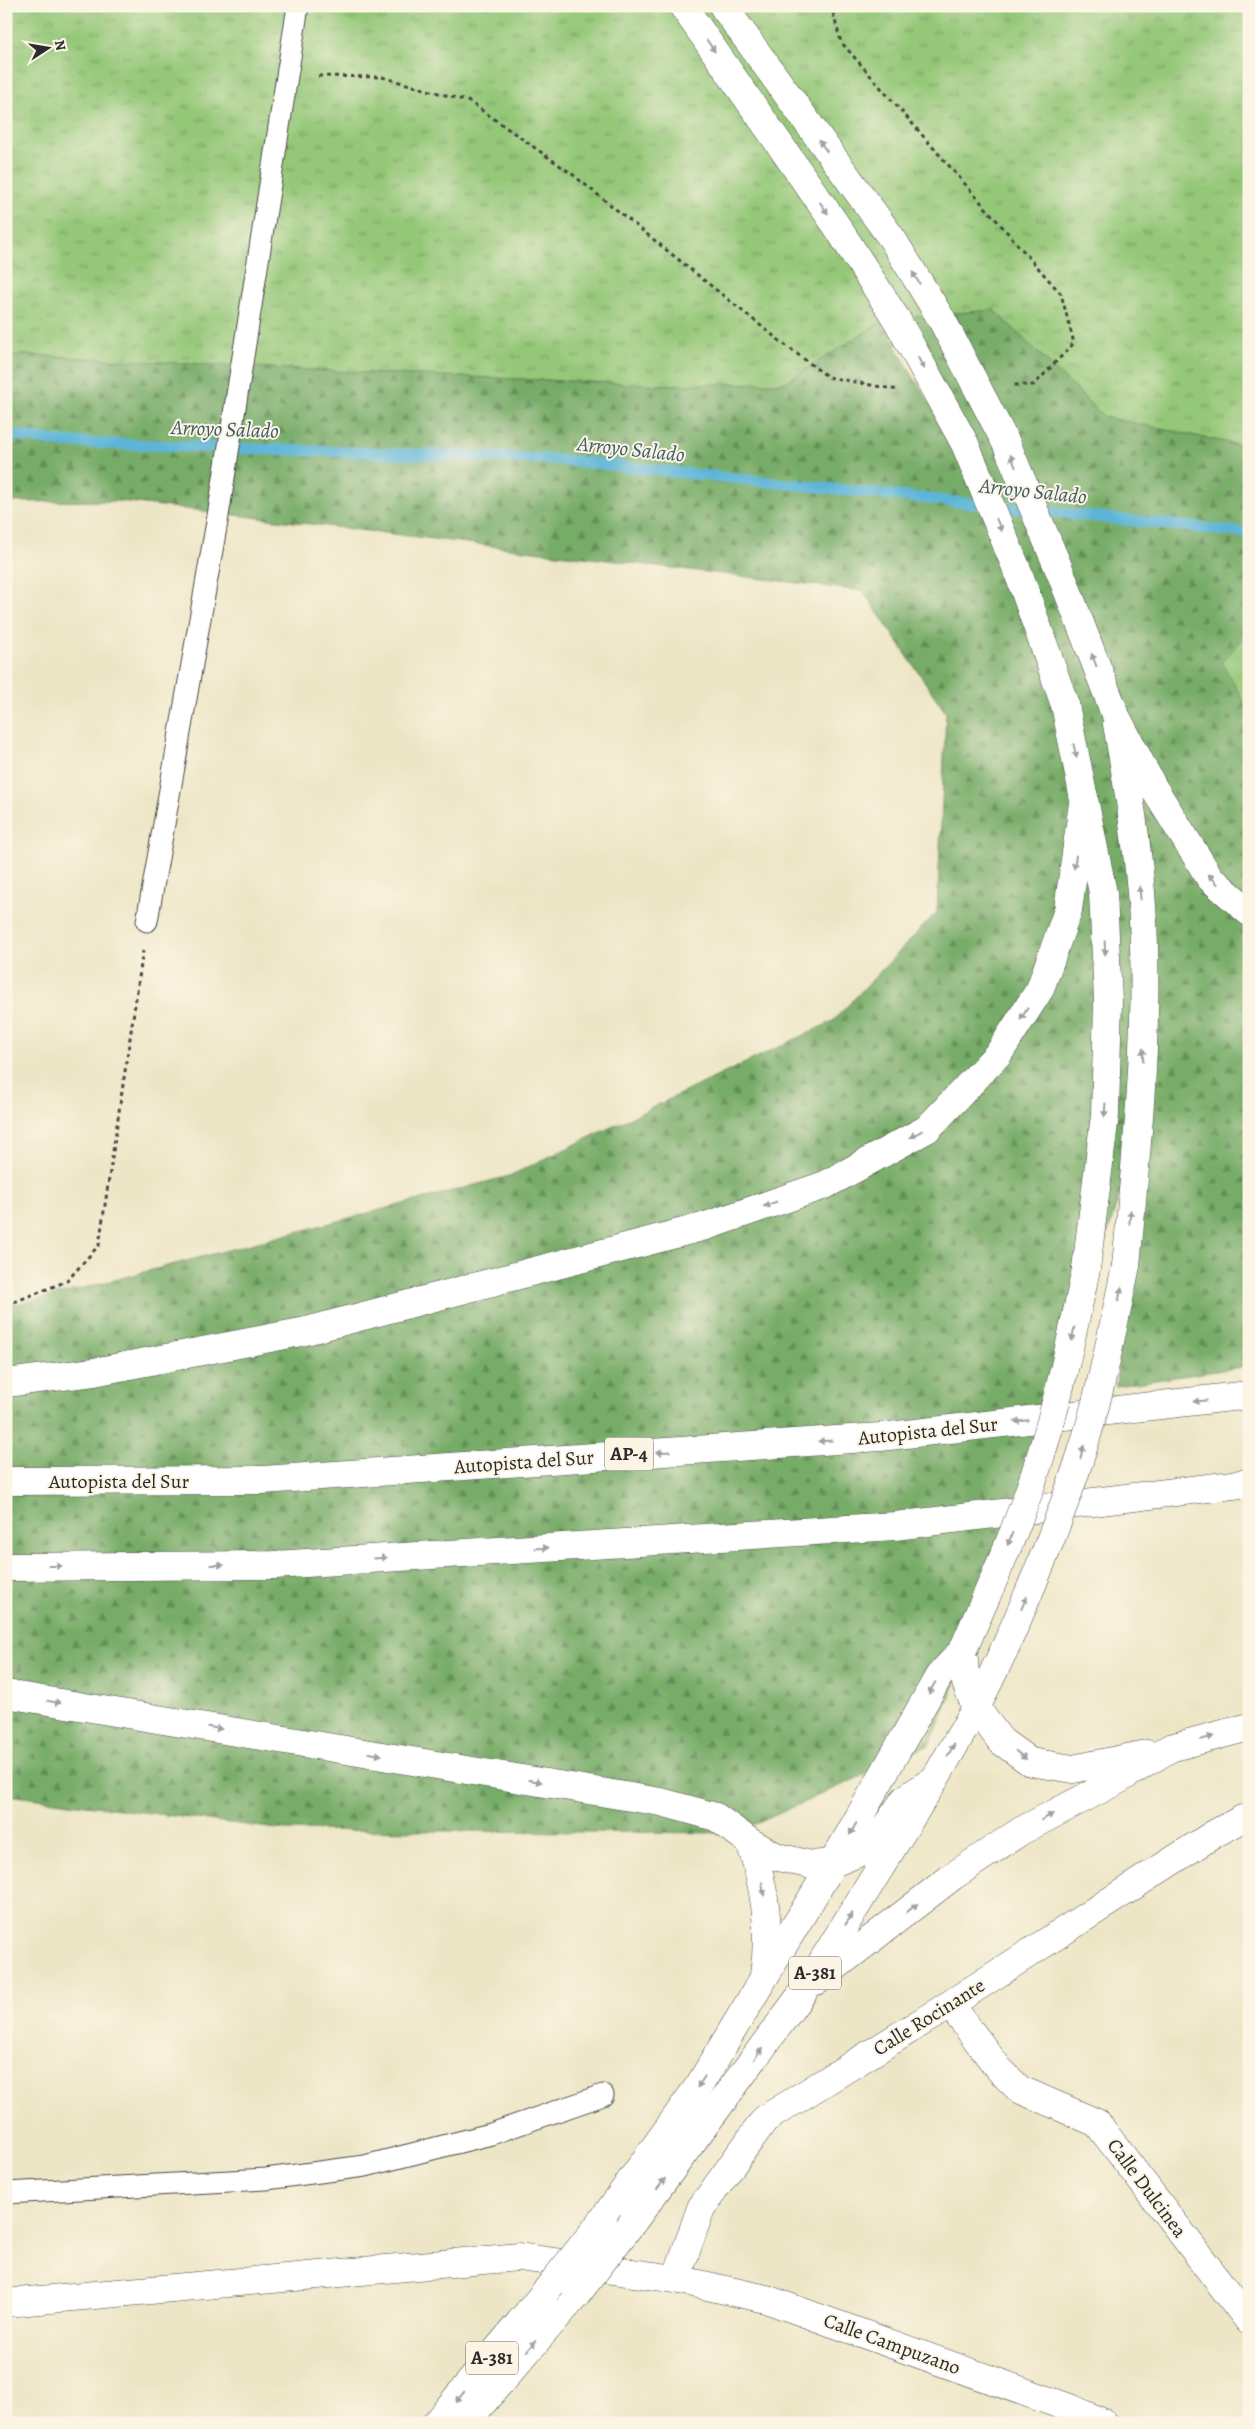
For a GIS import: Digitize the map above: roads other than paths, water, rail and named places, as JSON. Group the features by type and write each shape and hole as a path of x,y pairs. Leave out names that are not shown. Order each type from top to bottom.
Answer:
{"main road":[{"path":"683,6 836,225 897,320 965,444 1018,572 1065,705 1102,893 1108,1001 1105,1115 1086,1269 1066,1368 1038,1465 1002,1560 963,1650 966,1683 976,1708 1001,1741 1030,1762 1073,1768 1170,1748 1249,1727"},
{"path":"723,6 893,240 942,320 1007,445 1061,574 1114,711 1153,786 1210,878 1249,912"},
{"path":"976,1708 1046,1555 1080,1461 1106,1364 1126,1266 1142,1086 1144,945 1135,825 1114,711"},
{"path":"6,1383 94,1372 306,1331 706,1226 825,1185 926,1128 999,1053 1040,989 1068,910 1084,796"},
{"name":"Autopista del Sur","path":"6,1481 263,1480 880,1437 1249,1395"},
{"path":"6,1566 274,1564 895,1526 1249,1483"},
{"name":"A-381","path":"436,2423 602,2221 700,2084 833,1863 938,1676 963,1650"},
{"path":"6,1694 661,1802 716,1817 750,1842 775,1856 811,1865 833,1863 858,1854 880,1835 905,1799 935,1779"},
{"name":"A-381","path":"465,2423 577,2294 632,2224 804,1991 935,1779 976,1708"},
{"path":"804,1991 952,1876 1006,1841 1120,1779 1170,1748"},
{"name":"Calle Rocinante","path":"676,2279 701,2208 765,2119 950,2004 1214,1834 1242,1819 1249,1818"},
{"path":"750,1842 762,1879 767,1913 767,1956 763,1981"},
{"name":"Calle Dulcinea","path":"950,2004 999,2069 1019,2089 1097,2122 1249,2321"},
{"name":"Calle Campuzano","path":"6,2303 519,2257 676,2279 766,2299 1072,2409 1104,2423"}],"lane":[{"path":"148,921 241,376 298,6"},
{"path":"6,2193 266,2179 365,2166 491,2134 604,2095"}],"waterway":[{"name":"Arroyo Salado","path":"6,434 61,442 552,459 1249,533"}]}
